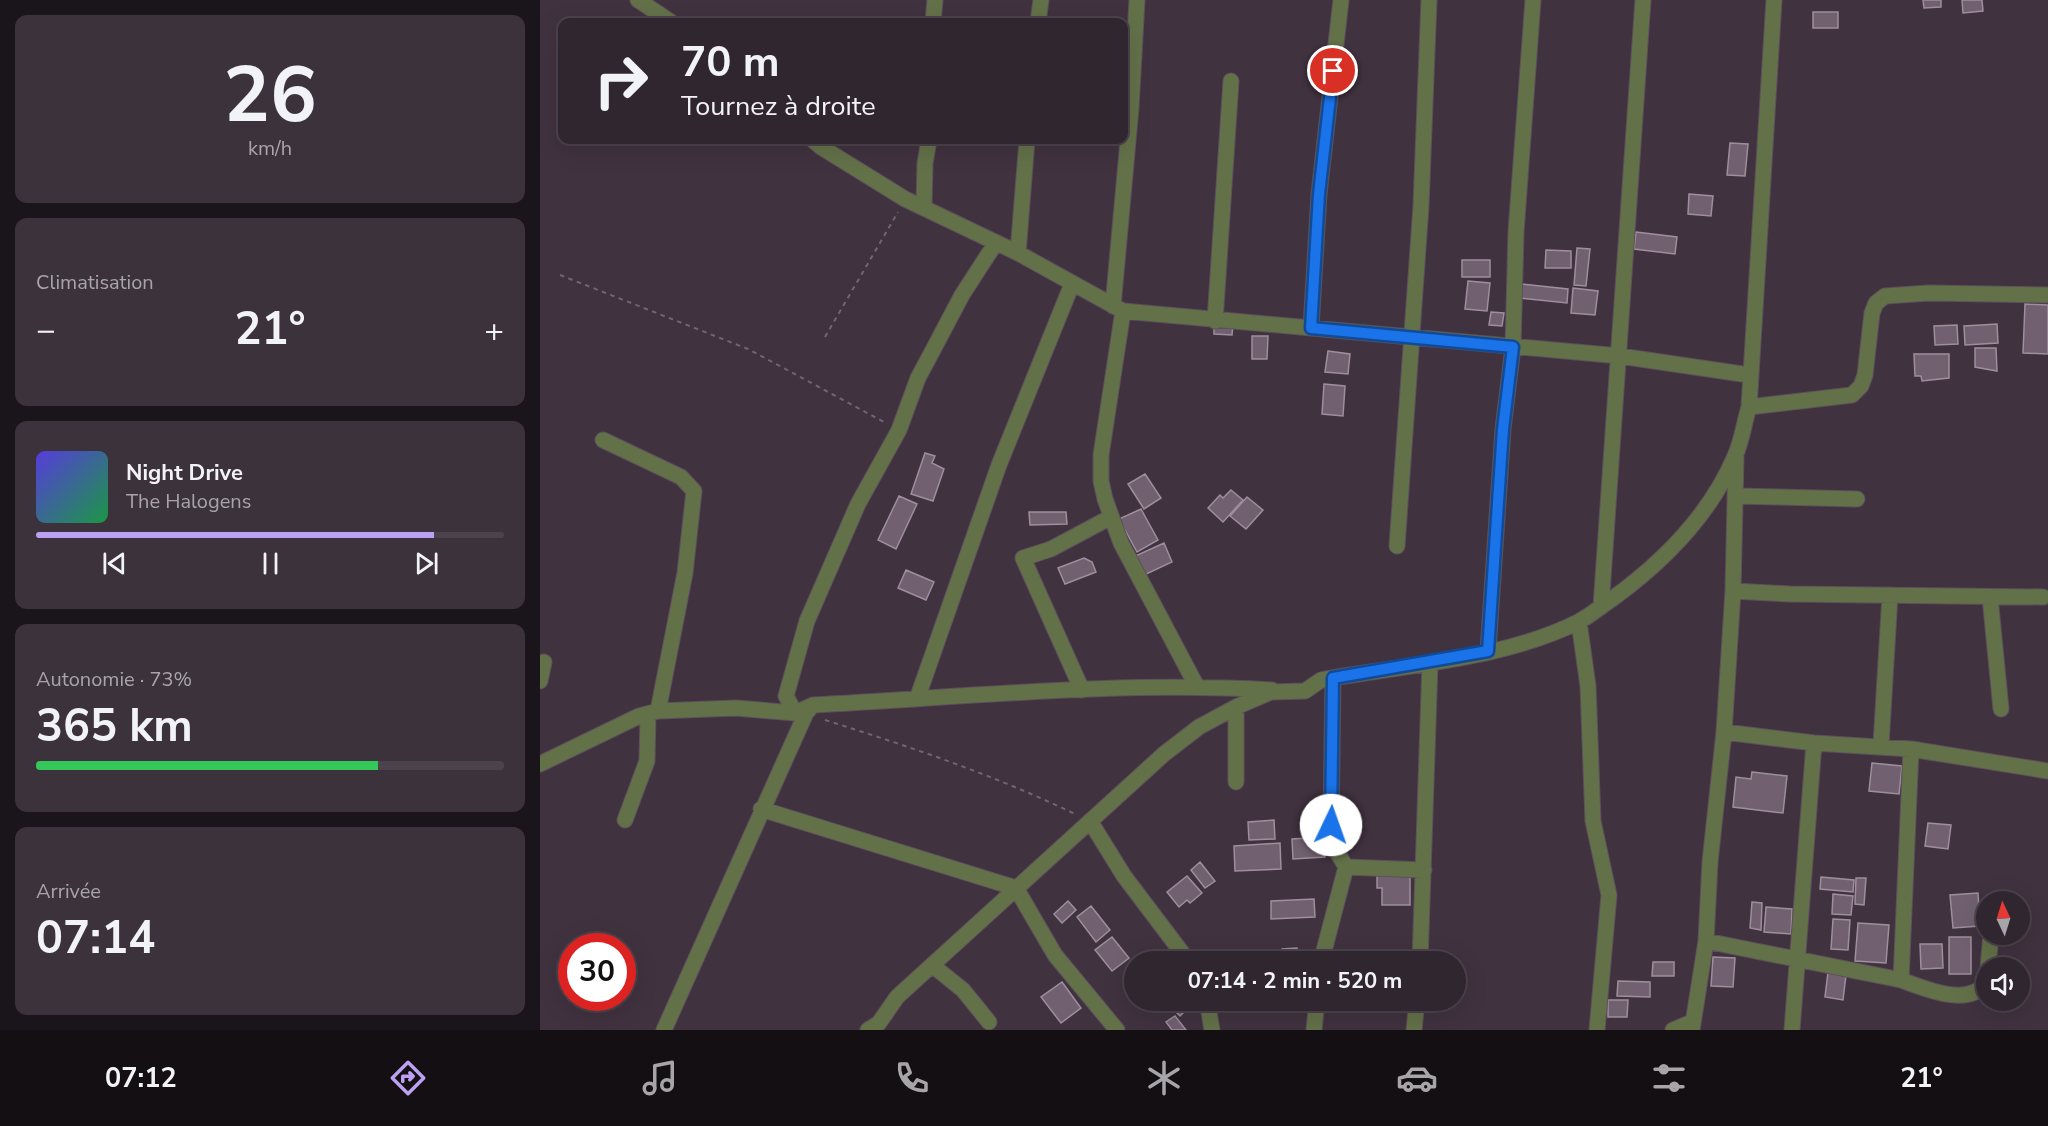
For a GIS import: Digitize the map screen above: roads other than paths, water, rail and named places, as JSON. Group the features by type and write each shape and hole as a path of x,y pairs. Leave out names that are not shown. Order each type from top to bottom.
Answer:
{"street":[{"path":"638,0 665,18"},
{"path":"933,18 935,0"},
{"path":"1039,18 1041,0"},
{"path":"1137,0 1118,308 1101,455 1101,481 1121,543 1196,685"},
{"path":"1311,328 1319,194 1341,0"},
{"path":"1396,546 1421,206 1429,0"},
{"path":"1488,651 1503,429 1513,347 1517,220 1533,0"},
{"path":"1600,607 1620,356 1643,0"},
{"path":"877,1028 897,997 1164,754 1199,727 1236,707 1271,692 1305,691 1321,680 1430,663 1488,651 1532,640 1579,622 1664,557 1685,534 1720,487 1736,454 1749,407 1749,375 1774,0"},
{"path":"1215,321 1232,81"},
{"path":"817,144 905,199 1018,254 1118,308 1215,321 1620,356 1749,375"},
{"path":"924,207 925,163 928,144"},
{"path":"1018,254 1027,144"},
{"path":"804,711 786,696 807,621 858,504 898,430 918,378 962,295 995,244"},
{"path":"917,699 999,465 1072,284"},
{"path":"1749,407 1852,395 1861,386 1865,375 1872,313 1876,303 1885,296 1929,293 2048,295"},
{"path":"603,440 681,477 694,491 685,573 653,712 646,761 625,820"},
{"path":"1673,1030 1692,1026 1706,940 1710,862 1724,732 1733,591 1736,454"},
{"path":"1736,496 1857,499"},
{"path":"1082,690 1023,558 1051,549 1111,517"},
{"path":"1733,591 2043,597"},
{"path":"1881,745 1890,595"},
{"path":"1990,597 2001,709"},
{"path":"1579,622 1588,686 1593,821 1609,895 1597,1030"},
{"path":"540,681 544,662"},
{"path":"1420,951 1430,663"},
{"path":"1324,951 1346,867 1337,852 1331,825 1333,678"},
{"path":"540,764 653,712 736,708 804,711 917,699 1196,685 1305,691"},
{"path":"1236,707 1236,782"},
{"path":"664,1030 804,711"},
{"path":"1724,732 1814,743 1911,748 2048,771"},
{"path":"1792,1030 1800,960 1814,743"},
{"path":"1901,980 1911,748"},
{"path":"761,809 1016,888 1055,956 1117,1030"},
{"path":"1090,821 1124,876 1182,951"},
{"path":"1346,867 1424,870"},
{"path":"1706,940 1901,980 1937,992 1969,995 1976,992"},
{"path":"932,965 963,990 989,1022"},
{"path":"1209,1011 1212,1030"},
{"path":"1314,1030 1316,1011"},
{"path":"1414,1030 1416,1011"}]}
